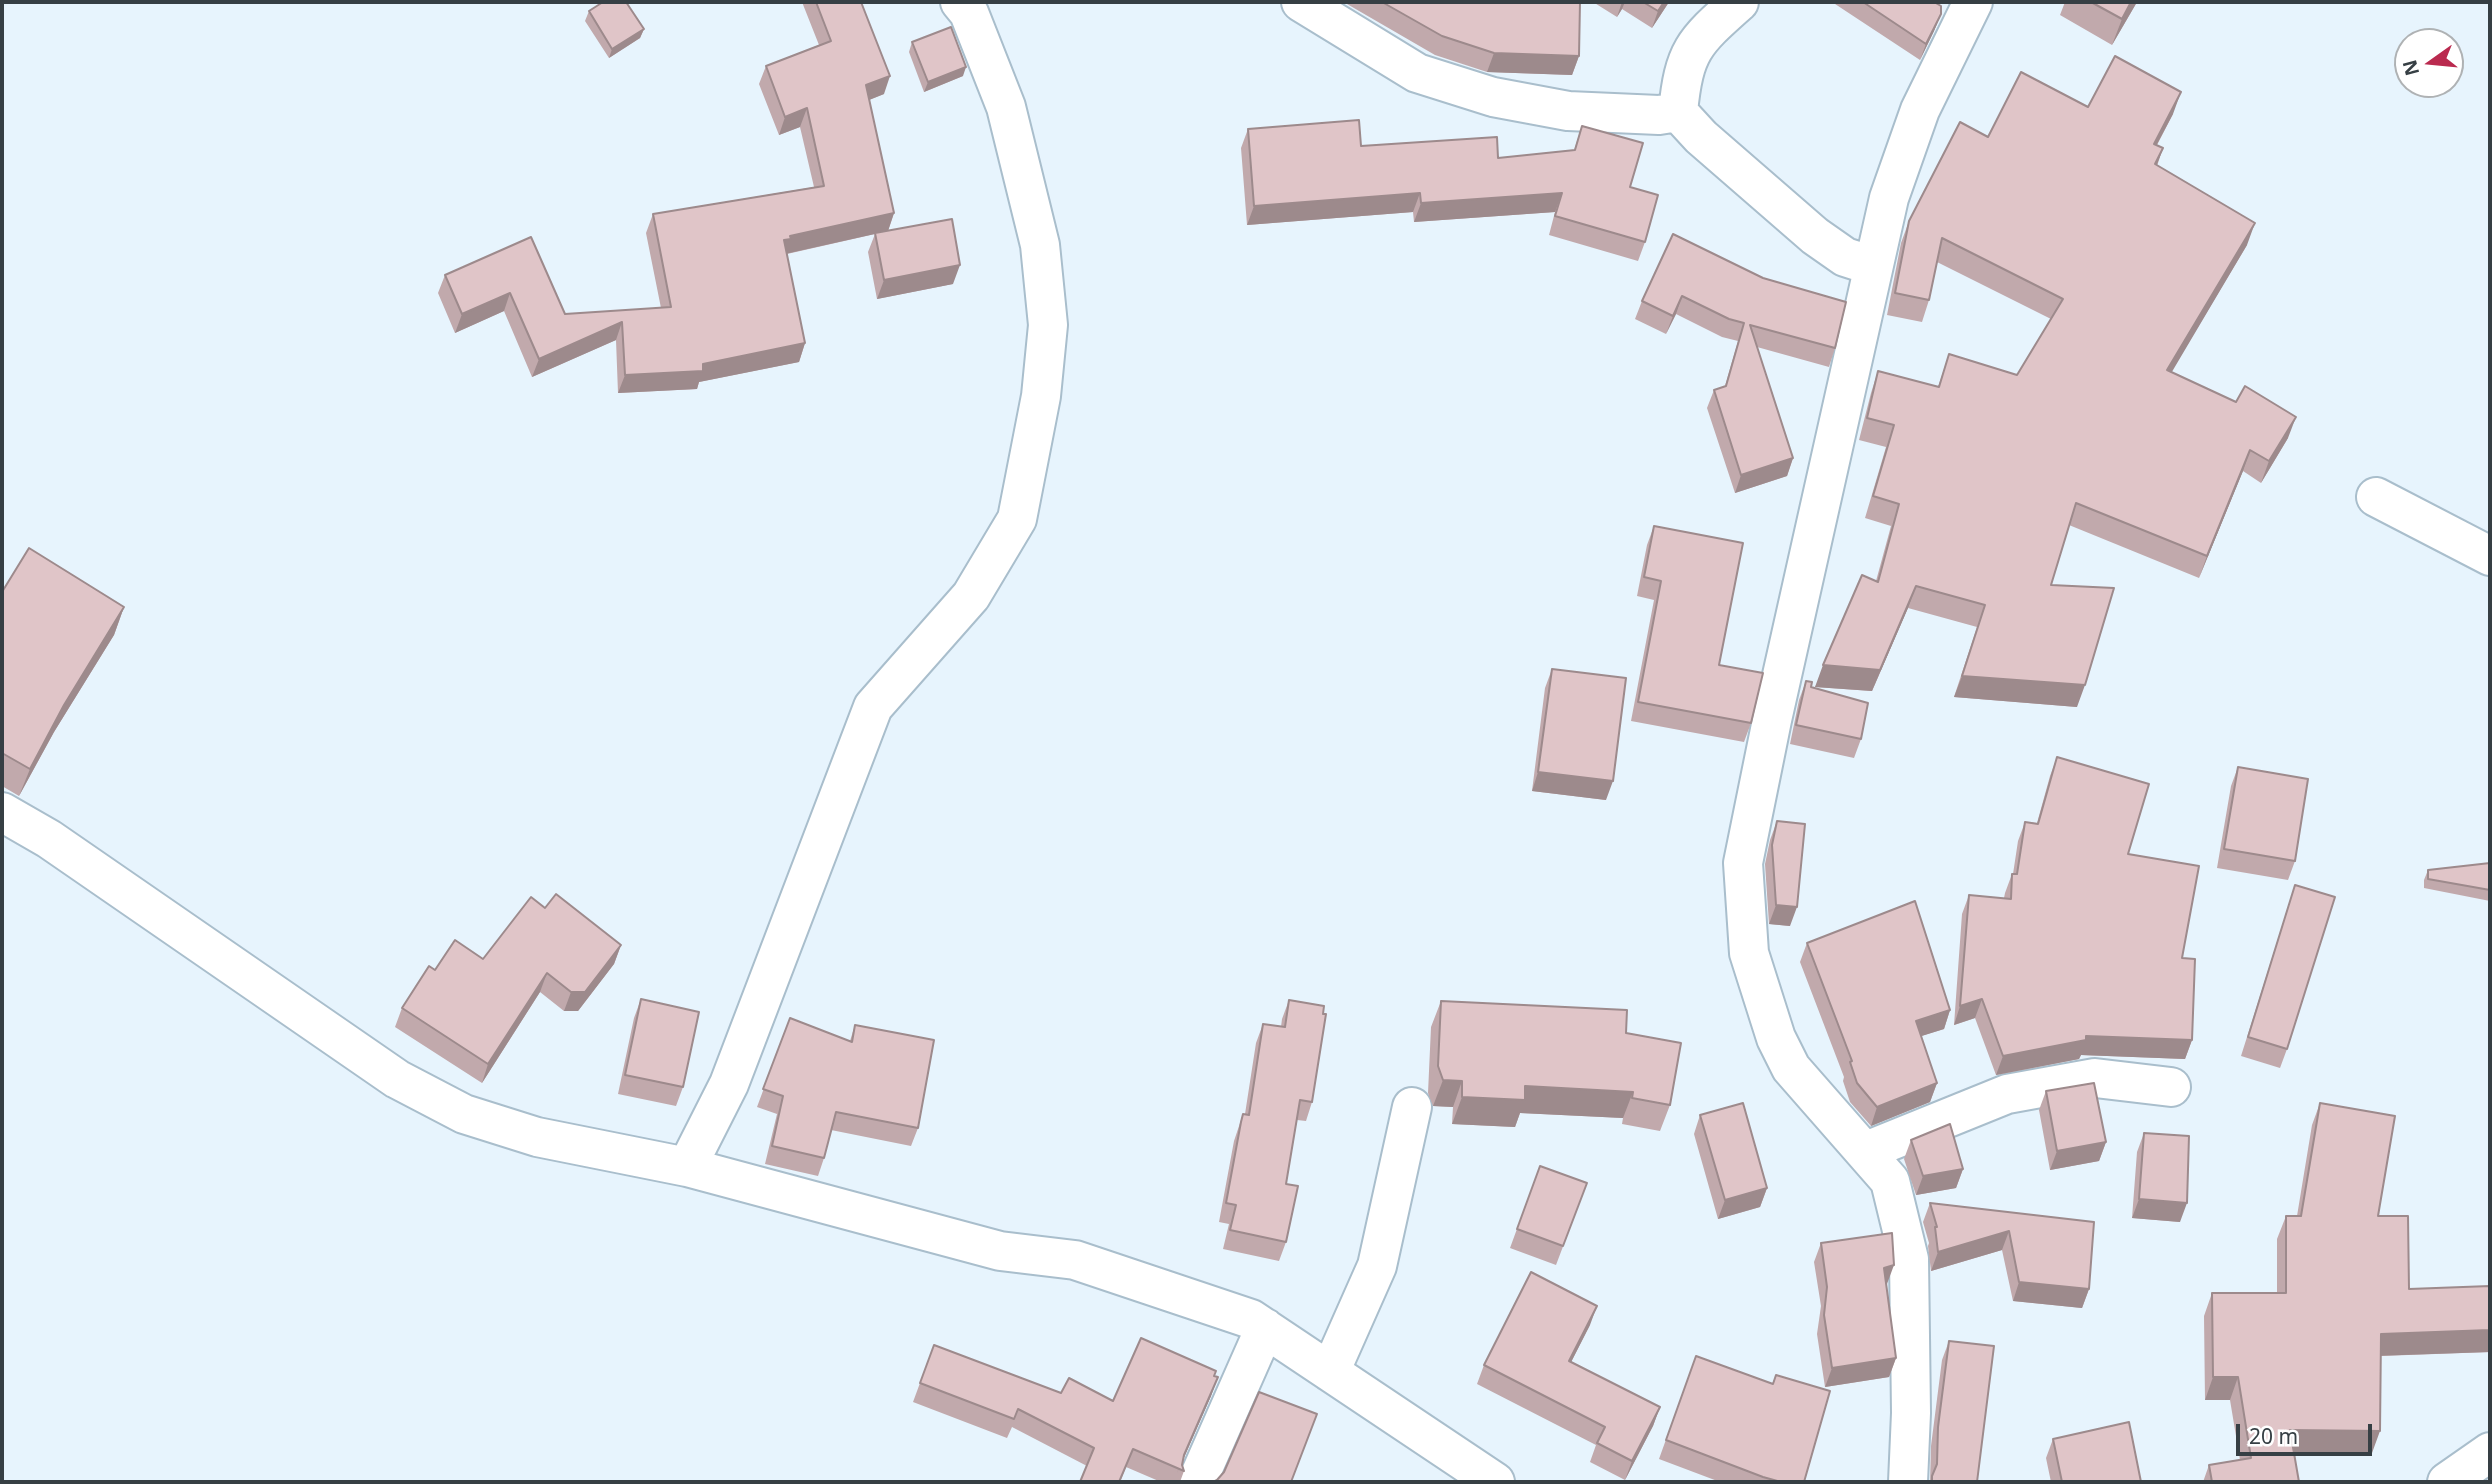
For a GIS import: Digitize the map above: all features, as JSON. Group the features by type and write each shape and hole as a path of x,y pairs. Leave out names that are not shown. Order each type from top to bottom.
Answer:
{"street":[{"path":"1301,2 1417,73 1493,97 1568,111 1659,115 1678,113"},
{"path":"1678,113 1686,63 1701,36 1739,2"},
{"path":"1908,1482 1909,1258 1890,1181 1790,1068 1776,1038 1749,953 1743,863 1889,198 1920,110 1973,2"},
{"path":"687,1167 729,1084 873,707 971,596 1017,519 1041,396 1048,325 1040,245 1009,120 973,5"},
{"path":"1678,113 1815,236 1845,257 1873,266"},
{"path":"2376,497 2490,556"},
{"path":"2,812 49,839 397,1079 464,1114 537,1137 687,1167 1000,1251 1075,1260 1251,1319 1494,1482"},
{"path":"1866,1151 2007,1094 2095,1078 2171,1087"},
{"path":"1330,1372 1377,1265 1412,1107"},
{"path":"1197,1482 1265,1328"},
{"path":"2446,1482 2490,1452"}],"building":[{"path":"603,2 626,2 644,29 612,49 589,11"},
{"path":"816,2 861,2 890,76 866,85 894,213 790,236 791,239 784,240 805,343 703,364 703,371 625,375 622,322 539,359 510,293 462,314 445,275 531,237 565,314 671,307 653,214 824,186 807,108 785,117 766,66 831,41"},
{"path":"1382,2 1580,2 1579,56 1494,53 1442,36"},
{"path":"1643,2 1664,2 1658,11"},
{"path":"1863,2 1934,2 1941,6 1941,14 1926,44"},
{"path":"2091,2 2131,2 2122,19"},
{"path":"951,27 966,67 928,82 912,42"},
{"path":"2115,56 2181,92 2154,144 2163,148 2155,164 2255,223 2167,370 2236,402 2245,386 2296,417 2269,461 2250,450 2207,556 2076,503 2051,585 2114,588 2085,685 1962,676 1985,605 1916,586 1880,670 1823,665 1862,575 1878,582 1899,504 1873,496 1894,425 1867,418 1878,371 1939,387 1949,354 2017,375 2063,299 1942,238 1929,300 1895,293 1909,221 1960,122 1988,137 2021,72 2088,107"},
{"path":"1359,120 1361,146 1497,137 1498,158 1575,150 1582,126 1643,143 1630,187 1658,195 1645,242 1555,216 1562,193 1421,203 1420,193 1254,206 1248,129"},
{"path":"952,219 960,265 884,280 875,233"},
{"path":"1673,234 1763,278 1846,302 1835,348 1750,325 1793,458 1741,475 1714,390 1726,386 1744,323 1729,319 1682,296 1673,316 1642,301"},
{"path":"1654,526 1743,543 1719,665 1763,673 1751,723 1638,702 1661,581 1644,577"},
{"path":"29,548 124,607 64,705 30,769 2,753 2,592"},
{"path":"1552,669 1626,678 1613,781 1538,772"},
{"path":"1806,681 1812,682 1811,687 1868,703 1861,739 1796,725"},
{"path":"2057,757 2149,784 2128,854 2199,866 2182,958 2195,959 2192,1040 2086,1036 2086,1040 2003,1056 1982,999 1960,1006 1969,895 2011,899 2012,874 2017,874 2025,822 2038,824"},
{"path":"2238,767 2308,779 2295,861 2224,849"},
{"path":"1777,821 1805,824 1797,907 1776,905 1772,845"},
{"path":"2490,863 2490,890 2428,879 2428,870"},
{"path":"2295,885 2335,897 2287,1049 2248,1037"},
{"path":"556,894 621,945 585,992 571,992 547,973 488,1064 402,1008 429,966 435,970 455,940 483,959 531,897 545,908"},
{"path":"1915,901 1950,1010 1916,1021 1937,1083 1877,1107 1857,1083 1850,1062 1852,1061 1807,943"},
{"path":"641,999 699,1012 683,1087 625,1075"},
{"path":"1289,1000 1324,1006 1323,1014 1326,1014 1312,1102 1300,1100 1286,1184 1298,1186 1286,1242 1230,1230 1236,1205 1226,1203 1243,1114 1249,1115 1263,1024 1285,1027"},
{"path":"1441,1001 1627,1010 1626,1033 1681,1043 1670,1105 1632,1098 1633,1092 1525,1086 1525,1100 1462,1097 1462,1081 1443,1080 1438,1066"},
{"path":"790,1018 852,1042 855,1025 934,1040 918,1128 836,1112 824,1158 772,1146 783,1096 763,1089"},
{"path":"2094,1083 2106,1142 2057,1151 2046,1091"},
{"path":"1743,1103 1767,1188 1725,1200 1700,1115"},
{"path":"2320,1103 2395,1116 2378,1216 2408,1216 2409,1289 2490,1286 2490,1330 2381,1334 2380,1431 2290,1430 2299,1482 2212,1482 2209,1465 2251,1458 2238,1377 2213,1377 2212,1293 2286,1293 2286,1216 2301,1216"},
{"path":"1950,1124 1963,1169 1923,1176 1911,1140"},
{"path":"2144,1133 2189,1136 2187,1203 2139,1199"},
{"path":"1540,1166 1587,1183 1563,1246 1517,1229"},
{"path":"1930,1203 2094,1222 2089,1289 2019,1282 2009,1231 1938,1252 1937,1227"},
{"path":"1892,1233 1894,1265 1884,1268 1896,1358 1832,1368 1824,1315 1827,1287 1821,1243"},
{"path":"1531,1272 1597,1306 1569,1361 1660,1407 1632,1461 1597,1443 1605,1427 1484,1365"},
{"path":"1141,1338 1216,1371 1214,1376 1218,1377 1184,1455 1184,1471 1133,1449 1119,1482 1080,1482 1094,1448 1018,1409 1014,1419 920,1383 934,1345 1061,1393 1069,1378 1113,1401"},
{"path":"1949,1341 1994,1346 1977,1482 1932,1482 1937,1464 1938,1427"},
{"path":"1696,1356 1773,1384 1776,1375 1830,1391 1804,1482 1781,1482 1763,1477 1666,1440"},
{"path":"1259,1392 1317,1414 1291,1482 1213,1482 1224,1472"},
{"path":"2129,1422 2141,1482 2062,1482 2053,1439"}]}
